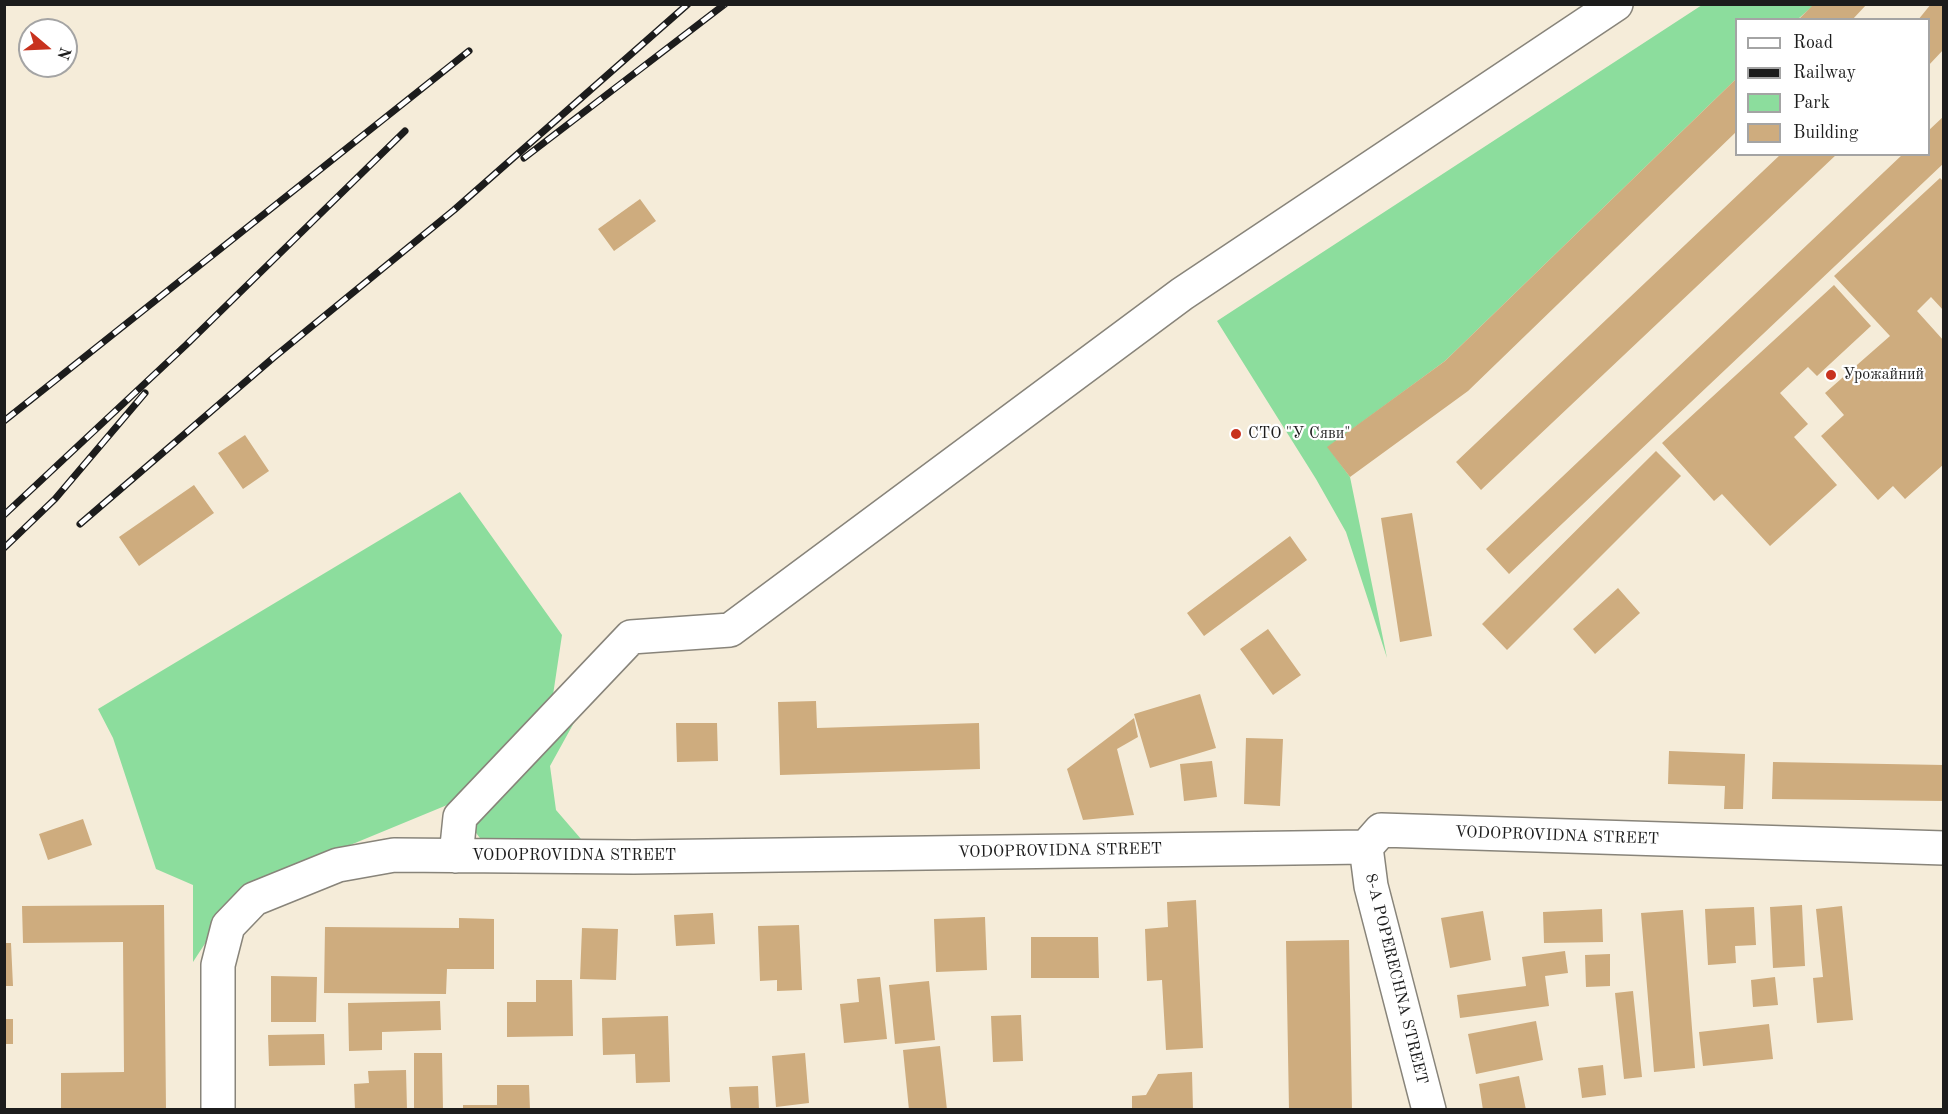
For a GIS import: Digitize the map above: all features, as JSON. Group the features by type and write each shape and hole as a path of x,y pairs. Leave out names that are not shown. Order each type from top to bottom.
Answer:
{"street":[{"path":"456,856 460,817 632,638 730,630 1182,294 1616,4"},
{"name":"VODOPROVIDNA STREET","path":"218,1110 218,965 228,926 254,899 338,865 394,855 634,857 1366,847 1381,830 1944,848"},
{"name":"8-A POPERECHNA STREET","path":"1366,847 1371,886 1428,1110"}],"green space":[{"path":"1702,5 1814,5 1799,18 1735,18 1735,80 1445,361 1328,447 1350,477 1387,658 1346,532 1316,479 1217,321"},
{"path":"460,492 562,635 549,709 452,803 246,888 221,919 193,962 193,885 156,869 113,738 98,709"},
{"path":"576,719 550,766 556,810 581,839 482,841 474,830 476,815"}],"building":[{"path":"1814,4 1867,4 1854,18 1800,18"},
{"path":"1931,4 1944,4 1944,49 1930,64 1930,18 1920,18"},
{"path":"1735,80 1735,133 1468,391 1350,477 1327,447 1445,361"},
{"path":"1944,116 1944,163 1509,574 1486,549 1901,156 1930,156 1930,129"},
{"path":"1779,156 1835,156 1481,490 1456,462"},
{"path":"1940,178 1944,182 1944,311 1931,297 1917,311 1944,341 1944,464 1905,499 1893,486 1878,500 1821,436 1844,415 1825,393 1890,336 1834,276"},
{"path":"640,199 656,221 614,251 598,229"},
{"path":"1834,285 1871,326 1817,376 1808,367 1780,393 1808,424 1794,437 1837,485 1770,546 1722,494 1714,501 1662,443"},
{"path":"245,435 269,471 243,489 218,453"},
{"path":"1656,451 1681,476 1507,650 1482,624"},
{"path":"194,485 214,513 139,566 119,537"},
{"path":"1412,513 1432,636 1400,642 1381,518"},
{"path":"1290,536 1307,560 1204,636 1187,613"},
{"path":"1618,588 1640,613 1595,654 1573,629"},
{"path":"1268,629 1301,675 1273,695 1240,649"},
{"path":"1200,694 1216,748 1150,768 1134,714"},
{"path":"816,701 817,728 979,723 980,769 780,775 778,702"},
{"path":"1134,718 1138,737 1117,749 1134,815 1083,820 1067,769"},
{"path":"676,723 717,723 718,761 677,762"},
{"path":"1246,738 1283,739 1280,806 1244,804"},
{"path":"1669,751 1745,754 1743,809 1724,809 1725,786 1668,784"},
{"path":"1212,761 1217,797 1184,801 1180,764"},
{"path":"1773,762 1944,765 1944,801 1772,799"},
{"path":"83,819 92,845 48,860 39,834"},
{"path":"1196,900 1203,1048 1166,1050 1162,980 1147,981 1145,929 1168,927 1167,902"},
{"path":"164,905 166,1110 61,1110 61,1073 124,1072 123,942 23,943 22,906"},
{"path":"1802,905 1805,966 1773,968 1770,907"},
{"path":"1842,906 1853,1020 1817,1023 1813,978 1823,977 1816,909"},
{"path":"1754,907 1756,945 1735,946 1736,963 1708,965 1705,909"},
{"path":"1602,909 1603,942 1544,943 1543,912"},
{"path":"1683,910 1695,1068 1654,1072 1641,913"},
{"path":"1483,911 1491,960 1450,968 1441,918"},
{"path":"713,913 715,944 676,946 674,915"},
{"path":"985,917 987,970 936,972 934,919"},
{"path":"459,918 494,919 494,969 447,969 446,994 324,993 325,927 459,928"},
{"path":"799,925 802,990 777,991 777,980 760,981 758,926"},
{"path":"582,928 618,929 616,980 580,979"},
{"path":"1031,937 1098,937 1099,978 1031,978"},
{"path":"1349,940 1352,1110 1289,1110 1286,941"},
{"path":"4,943 11,943 13,986 4,986"},
{"path":"1565,951 1568,973 1545,976 1549,1006 1460,1018 1457,995 1526,986 1522,957"},
{"path":"1610,954 1610,986 1586,987 1585,955"},
{"path":"271,976 317,977 316,1022 271,1022"},
{"path":"880,977 887,1039 844,1043 840,1004 859,1002 857,979"},
{"path":"1775,977 1778,1005 1753,1007 1751,980"},
{"path":"536,980 572,980 573,1036 507,1037 507,1002 536,1002"},
{"path":"929,981 935,1040 895,1044 889,985"},
{"path":"1633,991 1642,1077 1624,1079 1615,993"},
{"path":"440,1001 441,1030 382,1032 382,1050 349,1051 348,1003"},
{"path":"1021,1015 1023,1061 993,1062 991,1016"},
{"path":"668,1016 670,1082 636,1083 635,1054 603,1055 602,1018"},
{"path":"4,1019 13,1019 13,1044 4,1044"},
{"path":"1536,1021 1543,1060 1476,1074 1468,1034"},
{"path":"1769,1024 1773,1059 1703,1066 1699,1032"},
{"path":"324,1034 325,1065 269,1066 268,1035"},
{"path":"940,1046 947,1110 909,1110 903,1050"},
{"path":"414,1053 442,1053 443,1110 414,1110"},
{"path":"805,1053 809,1103 776,1107 772,1056"},
{"path":"1603,1065 1606,1095 1582,1098 1578,1068"},
{"path":"406,1070 407,1110 355,1110 354,1084 369,1083 368,1071"},
{"path":"1192,1072 1193,1110 1132,1110 1132,1096 1146,1095 1158,1074"},
{"path":"1519,1076 1526,1110 1483,1110 1479,1084"},
{"path":"497,1085 529,1085 530,1110 463,1110 463,1105 497,1105"},
{"path":"758,1086 759,1110 731,1110 729,1087"}],"railway":[{"path":"80,524 273,358 454,210 688,4"},
{"path":"524,158 725,4"},
{"path":"4,421 469,51"},
{"path":"4,515 186,345 405,131"},
{"path":"4,548 55,499 145,393"}],"place":[{"name":"Урожайний","path":"1831,375"},
{"name":"СТО \"У Сяви\"","path":"1236,434"}]}
